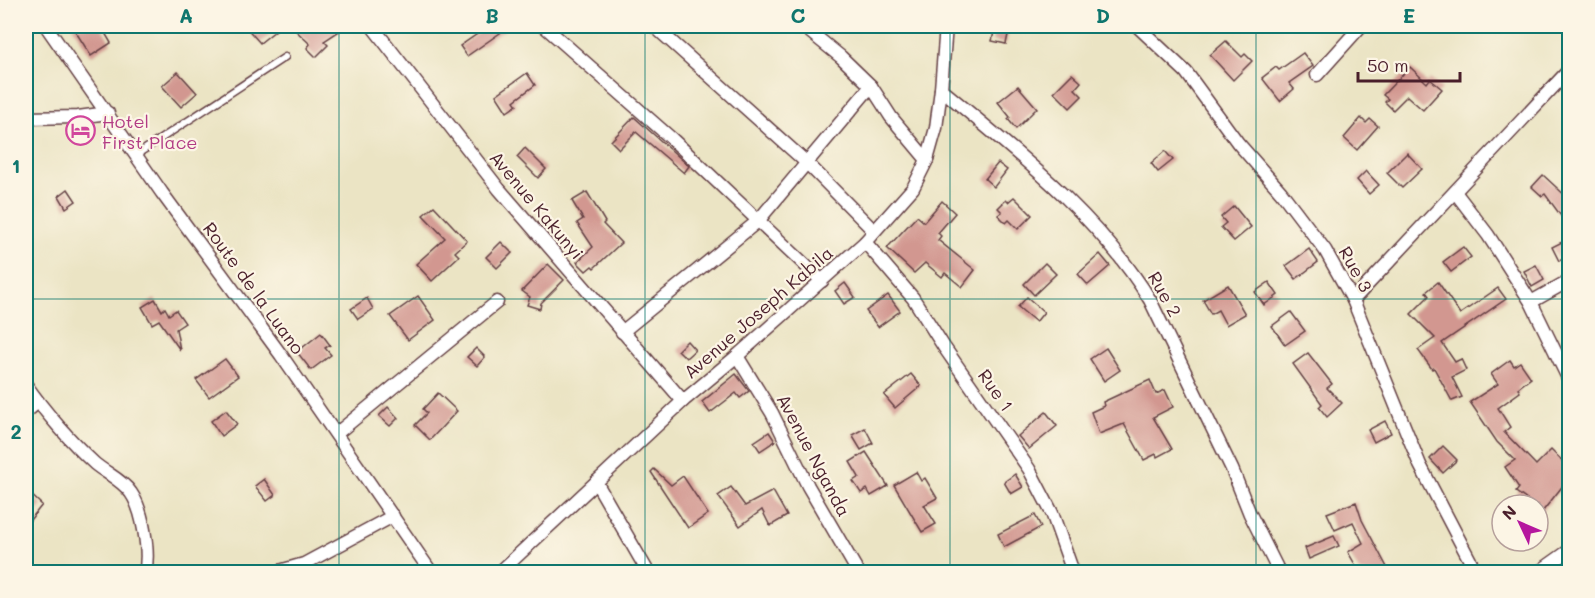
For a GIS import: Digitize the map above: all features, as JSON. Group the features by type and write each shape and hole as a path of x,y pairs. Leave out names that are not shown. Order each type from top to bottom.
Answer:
{"street":[{"name":"Route de la Luano","path":"46,26 162,193 281,355 431,573"},
{"name":"Avenue Kakunyi","path":"372,26 499,189 683,401"},
{"path":"544,26 672,139 822,281"},
{"path":"654,26 807,163 874,231"},
{"path":"803,26 841,57 871,86 891,117 927,160"},
{"name":"Avenue Joseph Kabila","path":"500,573 683,401 865,242 913,188 927,160 936,128 946,26"},
{"name":"Rue 3","path":"1137,26 1170,55 1207,97 1238,143 1281,192 1325,250 1353,300 1420,465 1476,573"},
{"path":"1317,75 1361,26"},
{"path":"1353,300 1569,69"},
{"path":"622,332 759,221 871,86"},
{"name":"Rue 2","path":"941,89 1063,196 1115,249 1134,274 1150,300 1232,469 1250,514 1279,573"},
{"path":"26,118 78,117 108,113"},
{"path":"1455,192 1488,235 1531,302 1569,382"},
{"name":"Rue 1","path":"865,242 913,298 950,356 1029,469 1052,513 1073,573"},
{"path":"1531,302 1569,280"},
{"path":"336,435 497,302"},
{"name":"Avenue Nganda","path":"736,357 772,413 808,486 858,573"},
{"path":"26,385 38,402 94,463 130,492 139,509 146,546 145,573"},
{"path":"26,412 38,402"},
{"path":"596,482 648,573"},
{"path":"276,573 304,564 393,516"},
{"path":"1539,573 1569,550"}],"lane":[{"path":"136,155 285,57"}],"building":[{"path":"72,26 101,26 111,43 91,56"},
{"path":"245,26 281,26 260,43"},
{"path":"291,26 347,26 324,41 328,45 316,57 307,48 310,44"},
{"path":"489,26 510,26 467,56 460,46"},
{"path":"995,27 1009,30 1006,44 992,41"},
{"path":"1226,41 1242,57 1245,54 1252,61 1233,80 1210,55"},
{"path":"1303,53 1313,66 1289,83 1294,89 1280,101 1262,78 1276,67 1279,70"},
{"path":"1410,67 1427,83 1430,79 1442,89 1423,110 1407,96 1393,110 1385,102 1388,99 1383,95"},
{"path":"178,72 197,93 181,107 162,86"},
{"path":"527,73 535,85 514,101 517,105 507,112 496,95"},
{"path":"1072,74 1081,82 1075,89 1082,96 1070,108 1054,92"},
{"path":"1018,86 1037,108 1016,129 998,102"},
{"path":"634,117 689,166 684,173 636,132 619,149 611,141"},
{"path":"1361,118 1366,123 1370,119 1378,126 1357,150 1344,138"},
{"path":"525,148 546,169 538,178 517,157"},
{"path":"1165,151 1173,160 1158,172 1151,163"},
{"path":"1407,153 1422,169 1402,188 1387,173"},
{"path":"998,163 1007,170 994,187 985,179"},
{"path":"1366,171 1379,185 1369,194 1357,180"},
{"path":"1543,175 1569,199 1569,227 1545,194 1542,196 1532,187"},
{"path":"68,189 76,201 66,208 59,196"},
{"path":"587,192 605,222 603,224 621,243 594,268 592,266 586,271 577,262 593,247 577,223 583,219 572,201"},
{"path":"1014,197 1032,215 1018,229 1009,220 1006,223 998,215 1002,212 998,208 1006,200 1008,202"},
{"path":"942,201 955,213 938,233 941,236 938,240 975,270 962,287 945,273 942,277 925,263 914,273 887,248 917,216 924,222"},
{"path":"434,206 467,241 455,252 459,256 432,281 416,264 445,238 423,215"},
{"path":"1234,206 1251,227 1234,241 1221,227 1226,223 1221,217"},
{"path":"1566,240 1569,256 1559,261 1552,247"},
{"path":"501,242 512,253 497,268 486,257"},
{"path":"1463,247 1471,257 1451,272 1443,262"},
{"path":"1309,249 1318,262 1296,279 1286,266"},
{"path":"1100,254 1110,266 1088,285 1078,274"},
{"path":"1045,263 1056,274 1034,295 1024,284"},
{"path":"548,264 564,280 541,303 540,309 527,305 530,297 522,291"},
{"path":"1536,265 1544,280 1532,287 1524,271"},
{"path":"1269,282 1278,295 1264,305 1255,292"},
{"path":"1438,282 1460,314 1498,288 1506,299 1442,343 1455,362 1461,359 1466,370 1452,377 1462,397 1452,401 1434,368 1432,369 1418,350 1435,338 1411,314 1429,296 1426,292"},
{"path":"845,283 855,297 844,304 835,291"},
{"path":"1228,285 1245,314 1226,325 1218,310 1211,314 1203,300"},
{"path":"888,295 900,311 878,327 866,311"},
{"path":"418,296 435,320 408,340 390,316"},
{"path":"1027,297 1044,312 1036,322 1018,307"},
{"path":"367,298 373,309 358,319 351,309"},
{"path":"155,299 162,311 165,308 169,315 176,310 185,323 176,329 180,350 159,320 152,324 142,307"},
{"path":"1291,312 1305,331 1285,345 1272,326"},
{"path":"321,333 330,345 325,348 331,355 311,370 297,352"},
{"path":"687,341 695,350 686,358 678,350"},
{"path":"476,348 485,357 477,366 467,357"},
{"path":"1106,348 1120,370 1104,381 1090,359"},
{"path":"1308,353 1332,384 1327,388 1342,403 1327,417 1319,407 1322,404 1293,364"},
{"path":"225,359 238,376 209,397 196,380"},
{"path":"1510,360 1514,366 1520,362 1531,378 1518,388 1520,392 1498,408 1510,427 1504,432 1536,465 1551,450 1569,468 1569,478 1550,502 1550,493 1516,492 1519,488 1505,467 1515,460 1497,442 1470,402 1498,384 1491,374"},
{"path":"736,374 749,391 740,398 736,393 710,413 702,402"},
{"path":"911,374 921,386 895,408 884,395"},
{"path":"1150,380 1156,394 1165,390 1173,407 1153,417 1172,449 1157,457 1156,454 1144,460 1124,424 1099,434 1091,412 1104,406 1103,402"},
{"path":"438,393 457,411 430,440 415,425 427,413 423,409"},
{"path":"388,407 398,418 390,426 379,416"},
{"path":"226,410 237,424 221,436 211,421"},
{"path":"1046,412 1057,426 1029,449 1018,436"},
{"path":"1385,421 1391,433 1374,442 1368,430"},
{"path":"865,428 873,443 861,450 852,435"},
{"path":"769,432 775,441 760,451 754,442"},
{"path":"1443,446 1457,460 1443,473 1430,459"},
{"path":"866,452 888,486 871,496 867,489 861,493 853,481 859,477 850,462"},
{"path":"654,469 671,485 683,476 708,514 688,528 651,472"},
{"path":"916,472 921,481 925,478 937,498 924,505 936,524 922,532 894,485"},
{"path":"1015,474 1023,487 1011,494 1004,482"},
{"path":"264,479 275,495 267,501 255,486"},
{"path":"731,487 745,506 773,491 787,516 770,526 762,510 740,526 718,496"},
{"path":"26,490 42,505 26,525"},
{"path":"1356,502 1362,520 1390,573 1360,573 1348,552 1363,543 1353,522 1335,530 1327,513"},
{"path":"1035,515 1041,527 1004,547 998,534"},
{"path":"1334,536 1339,546 1309,559 1305,548"}],"place":[{"name":"Hotel First Place","path":"81,131"}]}
